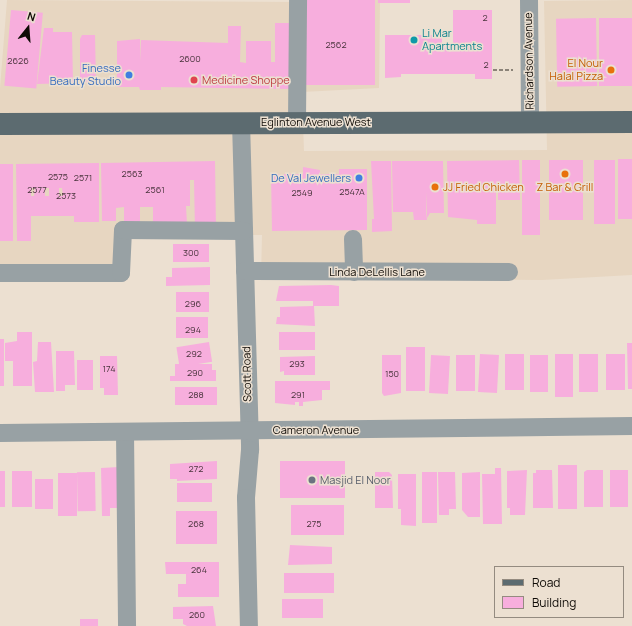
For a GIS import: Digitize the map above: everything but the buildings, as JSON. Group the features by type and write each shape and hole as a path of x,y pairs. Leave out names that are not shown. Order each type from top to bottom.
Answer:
{"main road":[{"name":"Eglinton Avenue West","path":"0,124 241,122 632,122"}],"street":[{"path":"297,122 298,0"},
{"name":"Richardson Avenue","path":"529,0 530,122"},
{"name":"Scott Road","path":"241,122 250,466 246,498 249,626"},
{"path":"0,273 121,273 123,230 244,231"},
{"path":"353,239 354,272"},
{"name":"Linda DeLellis Lane","path":"245,272 509,272"},
{"name":"Cameron Avenue","path":"0,432 125,432 249,429 365,430 632,426"},
{"path":"125,432 127,626"}],"shaded area":[{"path":"7,0 301,2 302,0 380,0 379,88 302,92 304,151 547,150 544,1 632,0 632,275 542,280 261,277 262,235 126,236 123,275 0,277 0,88"}],"place":[{"name":"Li Mar Apartments","path":"414,40"},
{"name":"El Nour Halal Pizza","path":"611,70"},
{"name":"Finesse Beauty Studio","path":"129,75"},
{"name":"Medicine Shoppe","path":"194,80"},
{"name":"Z Bar & Grill","path":"565,174"},
{"name":"De Val Jewellers","path":"359,178"},
{"name":"JJ Fried Chicken","path":"435,187"},
{"name":"Masjid El Noor","path":"312,480"}]}
